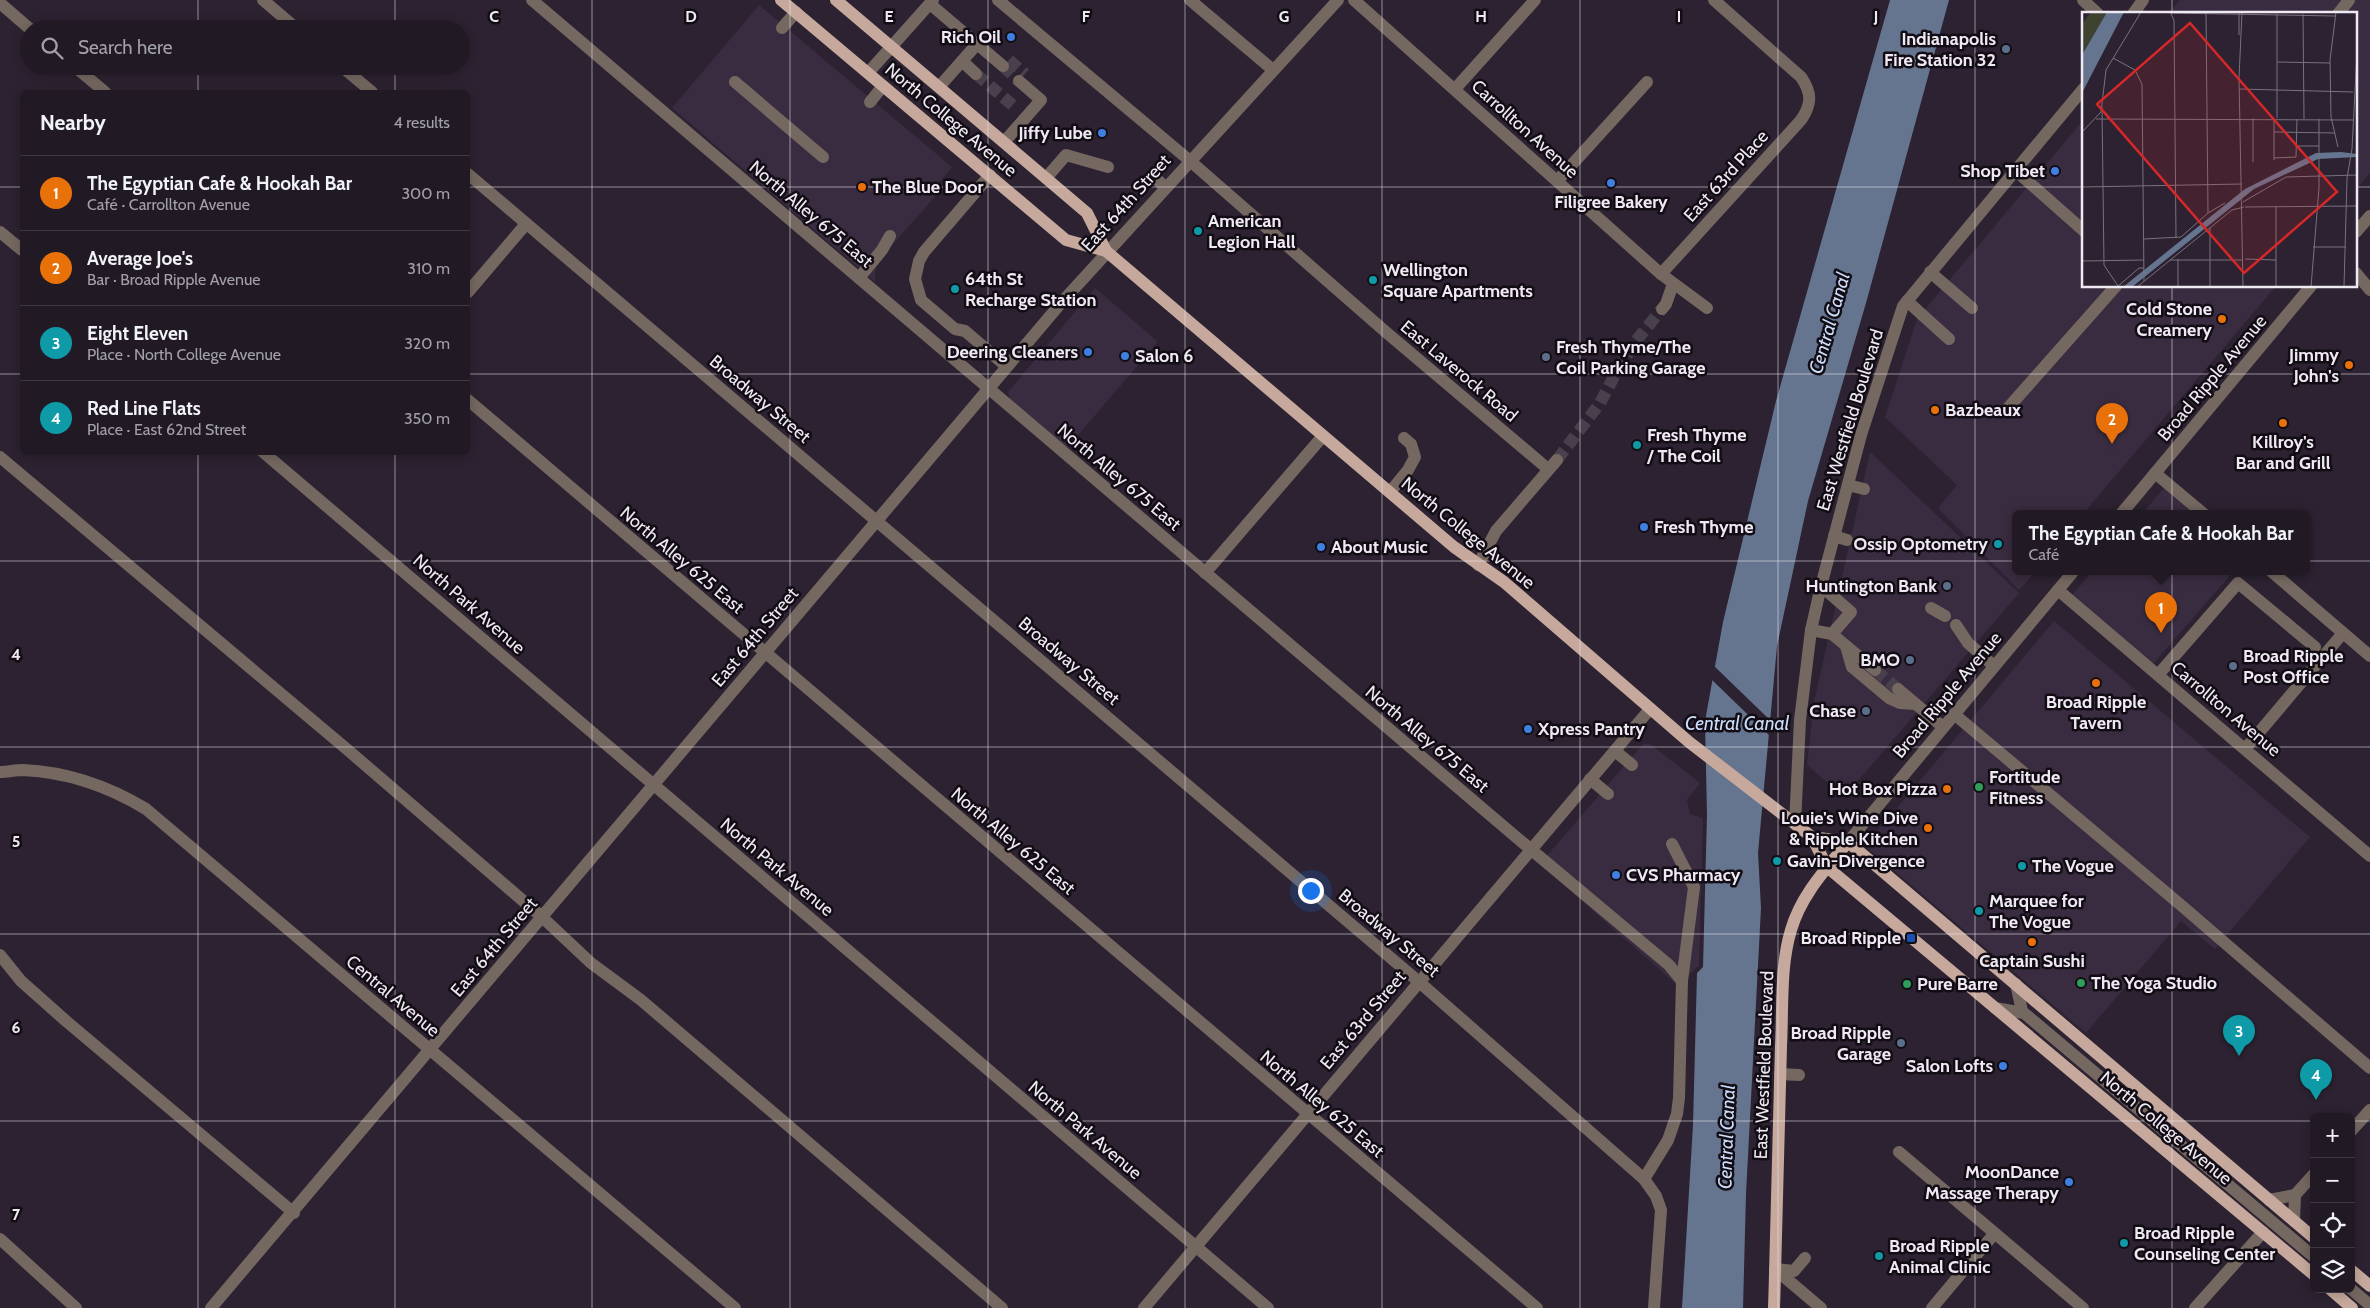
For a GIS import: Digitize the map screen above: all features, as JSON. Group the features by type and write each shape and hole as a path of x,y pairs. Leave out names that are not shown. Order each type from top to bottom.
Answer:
{"main road":[{"name":"North College Avenue","path":"782,0 1066,240 1106,251"},
{"name":"North College Avenue","path":"836,0 1087,213 1106,251 1454,547 1504,582 1689,742 1812,837 1827,867 2310,1272"},
{"name":"North College Avenue","path":"1812,837 1848,842 2310,1235"},
{"name":"East Westfield Boulevard","path":"1774,1308 1785,961 1791,929 1812,885 1848,842"},
{"path":"2355,1273 2370,1286"},
{"path":"2335,1293 2352,1308"}],"street":[{"path":"263,0 286,20"},
{"name":"North Alley 675 East","path":"532,0 1530,849 1669,965 1682,981"},
{"name":"East Laverock Road","path":"998,0 1189,160 1387,333 1553,465 1496,531 1478,565"},
{"path":"1190,0 1273,70"},
{"name":"East 64th Street","path":"211,1308 294,1213 987,388 1106,251 1338,0"},
{"name":"Carrollton Avenue","path":"1354,0 1661,274 1708,308"},
{"path":"1455,89 1534,0"},
{"path":"2083,0 2096,12"},
{"path":"2134,12 2143,0"},
{"path":"2340,12 2349,0"},
{"path":"868,73 932,2 990,55 1006,63"},
{"path":"0,3 20,20"},
{"name":"East 63rd Place","path":"1661,274 1801,120 1808,110 1811,98 1807,87 1800,77 1722,3"},
{"path":"782,28 796,12"},
{"path":"940,88 977,44"},
{"path":"962,61 976,74"},
{"path":"85,75 103,90"},
{"path":"352,75 370,90"},
{"path":"1004,142 1021,113 1041,100 1031,91 1022,77"},
{"path":"735,82 823,157"},
{"path":"1557,181 1647,82"},
{"path":"870,102 883,86"},
{"name":"East Westfield Boulevard","path":"1795,824 1800,720 1811,630 1848,485 1887,351 1903,306 2082,90"},
{"path":"1046,178 1066,155 1108,167"},
{"path":"2015,170 2082,229"},
{"path":"990,175 924,252 919,261 915,280 921,300 954,329 965,331 1006,366"},
{"name":"Broadway Street","path":"470,176 1418,981 1644,1179"},
{"path":"1153,176 1165,187"},
{"path":"2358,230 2370,216"},
{"path":"470,290 526,224"},
{"path":"0,232 20,248"},
{"path":"859,278 882,250 890,236"},
{"path":"1930,272 1972,308"},
{"path":"2358,275 2370,290"},
{"path":"1662,309 1666,304 1673,284"},
{"path":"2008,408 2114,288"},
{"name":"Broad Ripple Avenue","path":"2124,510 2309,288"},
{"path":"1908,301 1949,339"},
{"name":"North Alley 625 East","path":"470,402 1537,1308"},
{"path":"1205,573 1324,436"},
{"path":"1390,492 1408,470 1415,456 1411,444 1404,438"},
{"name":"North Park Avenue","path":"267,455 1268,1308"},
{"path":"0,457 542,917 591,963 641,1000 1002,1308"},
{"path":"2155,473 2199,510"},
{"path":"1848,485 1864,489"},
{"path":"1834,536 1847,540"},
{"name":"Broad Ripple Avenue","path":"1848,842 2070,575"},
{"path":"2275,575 2370,656"},
{"path":"2158,674 2238,583 2316,647"},
{"path":"1821,586 1851,612 1832,634"},
{"name":"Carrollton Avenue","path":"2058,590 2370,856"},
{"path":"1930,608 1945,616"},
{"path":"1956,625 1968,643 1994,666"},
{"path":"1811,630 1832,634 1875,670"},
{"path":"2245,749 2343,633"},
{"path":"1846,646 1852,667 1889,698 1900,703 1915,704"},
{"path":"1898,689 1943,727"},
{"name":"East 63rd Street","path":"1144,1308 1418,981 1650,709"},
{"path":"1954,714 2182,906 2370,1068"},
{"path":"1615,751 1632,765"},
{"name":"Central Avenue","path":"0,772 21,770 73,777 108,788 146,809 735,1308"},
{"path":"1590,779 1608,794"},
{"path":"1654,1308 1660,1210 1656,1196 1644,1179 1668,1140 1677,1114 1682,981 1694,887 1672,844"},
{"path":"0,955 21,981 66,1021 294,1213"},
{"path":"1995,1008 2022,1011 2016,984"},
{"name":"North College Avenue","path":"2022,1011 2310,1254"},
{"path":"1780,1074 1799,1075"},
{"path":"2355,1127 2370,1110"},
{"path":"1899,1152 2083,1308"},
{"path":"2294,1221 2295,1196 2310,1179"},
{"path":"2269,1200 2295,1196"},
{"path":"2195,1308 2263,1232"},
{"path":"1932,1308 1994,1234"},
{"path":"0,1239 77,1308"},
{"path":"1794,1286 1794,1271 1805,1258"},
{"path":"1775,1269 1794,1271"},
{"path":"1775,1269 1821,1308"},
{"path":"2355,1292 2370,1305"}],"shaded area":[{"path":"2180,0 2370,0 2370,173 2358,187 2358,12 2170,12"},
{"path":"759,5 952,167 937,185 941,190 879,260 875,273 875,282 672,108"},
{"path":"2082,121 2082,288 2274,288 2086,510 2012,510 2012,575 2032,575 2019,590 1938,508 1957,485 1885,417 1917,319"},
{"path":"1095,288 1156,340 1157,343 1066,449 1010,400 1008,392"},
{"path":"1870,452 2019,593 1844,797 1807,765 1814,702"},
{"path":"2165,487 2191,510 2145,510"},
{"path":"2089,575 2230,575 2152,665 2072,595"},
{"path":"2054,621 2310,837 2215,949 2181,921 2086,1033 1865,846"},
{"path":"1643,744 1650,744 1700,783 1687,800 1690,814 1703,818 1699,965 1678,986 1540,864"}],"water":[{"name":"Central Canal","path":"1890,0 1949,0 1866,303 1808,501 1777,646 1758,853 1761,908 1746,1194 1743,1308 1682,1308 1693,1125 1697,973 1703,967 1707,815 1705,721 1723,622 1776,401"}],"pier":[{"path":"1713,665 1772,722 1771,737 1710,678"}],"tunnel":[{"path":"1009,60 1025,74"},
{"path":"1003,66 1019,81"},
{"path":"976,74 1017,109"},
{"path":"1557,460 1600,403 1635,342 1662,309"},
{"path":"1875,670 1898,689"}],"place":[{"name":"Rich Oil","path":"1011,37"},
{"name":"Indianapolis Fire Station 32","path":"2006,49"},
{"name":"Jiffy Lube","path":"1102,133"},
{"name":"Shop Tibet","path":"2055,171"},
{"name":"Filigree Bakery","path":"1611,183"},
{"name":"The Blue Door","path":"862,187"},
{"name":"American Legion Hall","path":"1198,231"},
{"name":"Wellington Square Apartments","path":"1373,280"},
{"name":"64th St Recharge Station","path":"955,289"},
{"name":"Cold Stone Creamery","path":"2222,319"},
{"name":"Deering Cleaners","path":"1088,352"},
{"name":"Salon 6","path":"1125,356"},
{"name":"Fresh Thyme/The Coil Parking Garage","path":"1546,357"},
{"name":"Jimmy John's","path":"2349,365"},
{"name":"Bazbeaux","path":"1935,410"},
{"name":"Killroy's Bar and Grill","path":"2283,423"},
{"name":"Average Joe's","path":"2112,444"},
{"name":"Fresh Thyme / The Coil","path":"1637,445"},
{"name":"Fresh Thyme","path":"1644,527"},
{"name":"Ossip Optometry","path":"1998,544"},
{"name":"About Music","path":"1321,547"},
{"name":"Huntington Bank","path":"1947,586"},
{"name":"The Egyptian Cafe & Hookah Bar","path":"2161,633"},
{"name":"BMO","path":"1910,660"},
{"name":"Broad Ripple Post Office","path":"2233,666"},
{"name":"Broad Ripple Tavern","path":"2096,683"},
{"name":"Chase","path":"1866,711"},
{"name":"Xpress Pantry","path":"1528,729"},
{"name":"Fortitude Fitness","path":"1979,787"},
{"name":"Hot Box Pizza","path":"1947,789"},
{"name":"Louie's Wine Dive & Ripple Kitchen","path":"1928,828"},
{"name":"Gavin-Divergence","path":"1777,861"},
{"name":"The Vogue","path":"2022,866"},
{"name":"CVS Pharmacy","path":"1616,875"},
{"name":"Marquee for The Vogue","path":"1979,911"},
{"name":"Broad Ripple","path":"1911,938"},
{"name":"Captain Sushi","path":"2032,942"},
{"name":"The Yoga Studio","path":"2081,983"},
{"name":"Pure Barre","path":"1907,984"},
{"name":"Broad Ripple Garage","path":"1901,1043"},
{"name":"Eight Eleven","path":"2239,1056"},
{"name":"Salon Lofts","path":"2003,1066"},
{"name":"Red Line Flats","path":"2316,1100"},
{"name":"MoonDance Massage Therapy","path":"2069,1182"},
{"name":"Broad Ripple Counseling Center","path":"2124,1243"},
{"name":"Broad Ripple Animal Clinic","path":"1879,1256"}]}
